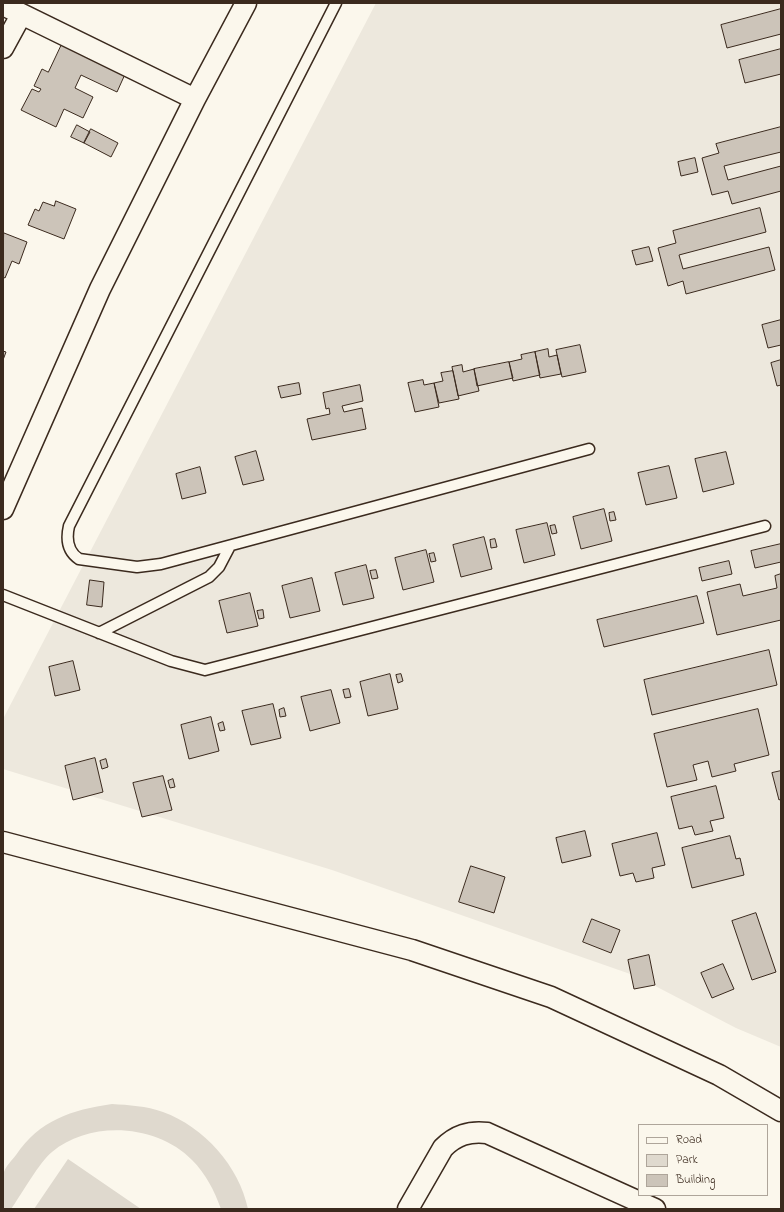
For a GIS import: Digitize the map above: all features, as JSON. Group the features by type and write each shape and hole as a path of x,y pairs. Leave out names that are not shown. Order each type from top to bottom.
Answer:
{"street":[{"path":"3,510 100,289 195,99 246,3"},
{"path":"3,5 195,99"},
{"path":"3,48 21,15"},
{"path":"3,842 412,950 551,997 719,1075 781,1111"},
{"path":"408,1209 443,1148 451,1140 462,1134 474,1132 487,1133 655,1209"}],"lane":[{"path":"336,3 69,526 66,535 72,553 79,559 137,567 161,564 589,449"},
{"path":"3,595 171,661 205,670 765,526"},
{"path":"99,633 209,577 219,567 230,546"}],"shaded area":[{"path":"376,3 781,3 781,1047 736,1028 636,976 332,870 3,769 3,719"}],"green space":[{"path":"112,1104 138,1106 157,1110 192,1127 218,1150 228,1163 237,1178 248,1209 221,1209 205,1177 192,1160 177,1148 161,1139 142,1133 123,1130 104,1131 85,1135 67,1142 47,1156 36,1170 11,1209 3,1209 2,1180 5,1170 25,1143 35,1133 46,1125 70,1114 97,1106"},
{"path":"68,1159 141,1209 34,1209"}],"building":[{"path":"781,9 781,34 727,48 721,25"},
{"path":"63,42 126,72 117,92 81,75 75,88 93,97 83,118 64,109 56,127 21,110 32,89 39,92 41,89 34,86 42,69 48,72"},
{"path":"781,49 781,74 745,83 739,60"},
{"path":"77,125 90,132 84,143 71,137"},
{"path":"781,127 781,152 724,166 728,180 781,166 781,191 732,204 728,191 712,195 702,158 719,153 716,144"},
{"path":"91,129 118,143 111,157 84,143"},
{"path":"695,158 698,172 681,176 678,162"},
{"path":"56,201 76,209 64,239 28,225 35,209 39,211 43,202 54,206"},
{"path":"760,208 766,232 679,255 683,269 769,247 775,270 686,294 683,281 668,286 658,248 676,243 673,231"},
{"path":"4,233 27,242 19,264 12,261 5,278 3,277"},
{"path":"649,247 653,261 636,265 632,251"},
{"path":"781,320 781,345 768,348 762,325"},
{"path":"580,345 586,372 562,377 556,350"},
{"path":"548,349 549,357 557,355 561,374 540,378 535,352"},
{"path":"3,351 6,352 3,360"},
{"path":"535,352 540,375 513,381 509,362 522,359 521,355"},
{"path":"781,360 781,385 777,386 771,363"},
{"path":"509,362 513,378 477,386 474,369"},
{"path":"462,365 463,372 474,369 479,391 458,396 452,367"},
{"path":"453,371 459,399 439,403 434,383 443,381 441,373"},
{"path":"423,380 424,385 434,383 439,407 415,412 408,383"},
{"path":"299,383 301,394 281,398 278,387"},
{"path":"360,385 363,401 342,406 344,412 362,408 366,429 312,440 307,419 330,414 329,408 326,409 323,393"},
{"path":"256,451 264,480 243,485 235,457"},
{"path":"726,452 734,484 703,492 695,459"},
{"path":"669,466 677,498 646,505 638,473"},
{"path":"200,467 206,493 182,499 176,474"},
{"path":"604,509 612,541 581,549 573,517"},
{"path":"614,512 616,520 610,521 609,513"},
{"path":"547,523 555,555 524,563 516,530"},
{"path":"555,525 557,533 552,534 550,526"},
{"path":"484,537 492,569 461,577 453,545"},
{"path":"495,539 497,547 491,548 490,540"},
{"path":"781,544 781,562 755,568 751,551"},
{"path":"426,550 434,582 403,590 395,558"},
{"path":"434,553 436,561 431,562 429,554"},
{"path":"729,561 732,574 702,581 699,568"},
{"path":"366,565 374,598 343,605 335,573"},
{"path":"376,570 378,578 372,579 370,571"},
{"path":"781,574 781,620 717,635 707,592 740,584 743,596 777,588 775,576"},
{"path":"312,578 320,611 290,618 282,586"},
{"path":"90,580 104,582 102,607 87,605"},
{"path":"250,593 258,626 227,633 219,601"},
{"path":"697,596 704,623 604,647 597,620"},
{"path":"263,610 264,618 259,619 257,611"},
{"path":"769,650 777,685 652,715 644,680"},
{"path":"73,661 80,690 55,696 49,667"},
{"path":"390,674 398,709 368,716 360,682"},
{"path":"401,674 403,681 398,683 396,675"},
{"path":"349,689 351,697 345,698 343,690"},
{"path":"331,690 340,723 310,731 301,697"},
{"path":"273,704 281,738 251,745 242,711"},
{"path":"284,708 286,716 280,717 279,710"},
{"path":"758,709 769,755 734,764 736,771 712,777 708,761 693,765 697,780 667,787 654,734"},
{"path":"211,717 219,751 189,759 181,725"},
{"path":"223,722 225,730 220,731 218,724"},
{"path":"95,758 103,792 73,800 65,766"},
{"path":"106,759 108,767 102,769 100,761"},
{"path":"781,771 781,799 779,800 772,773"},
{"path":"163,776 172,810 142,817 133,783"},
{"path":"173,779 175,787 170,788 168,781"},
{"path":"716,786 724,818 710,821 713,831 695,835 692,826 679,829 671,797"},
{"path":"585,831 591,856 562,863 556,838"},
{"path":"657,833 665,865 652,868 654,878 636,882 633,873 620,876 612,844"},
{"path":"730,836 736,859 740,858 744,875 692,888 682,848"},
{"path":"471,866 505,877 494,913 459,902"},
{"path":"756,913 776,972 752,980 732,921"},
{"path":"592,919 620,930 611,953 583,942"},
{"path":"649,955 655,985 634,989 628,960"},
{"path":"723,964 734,989 712,998 701,973"}]}
